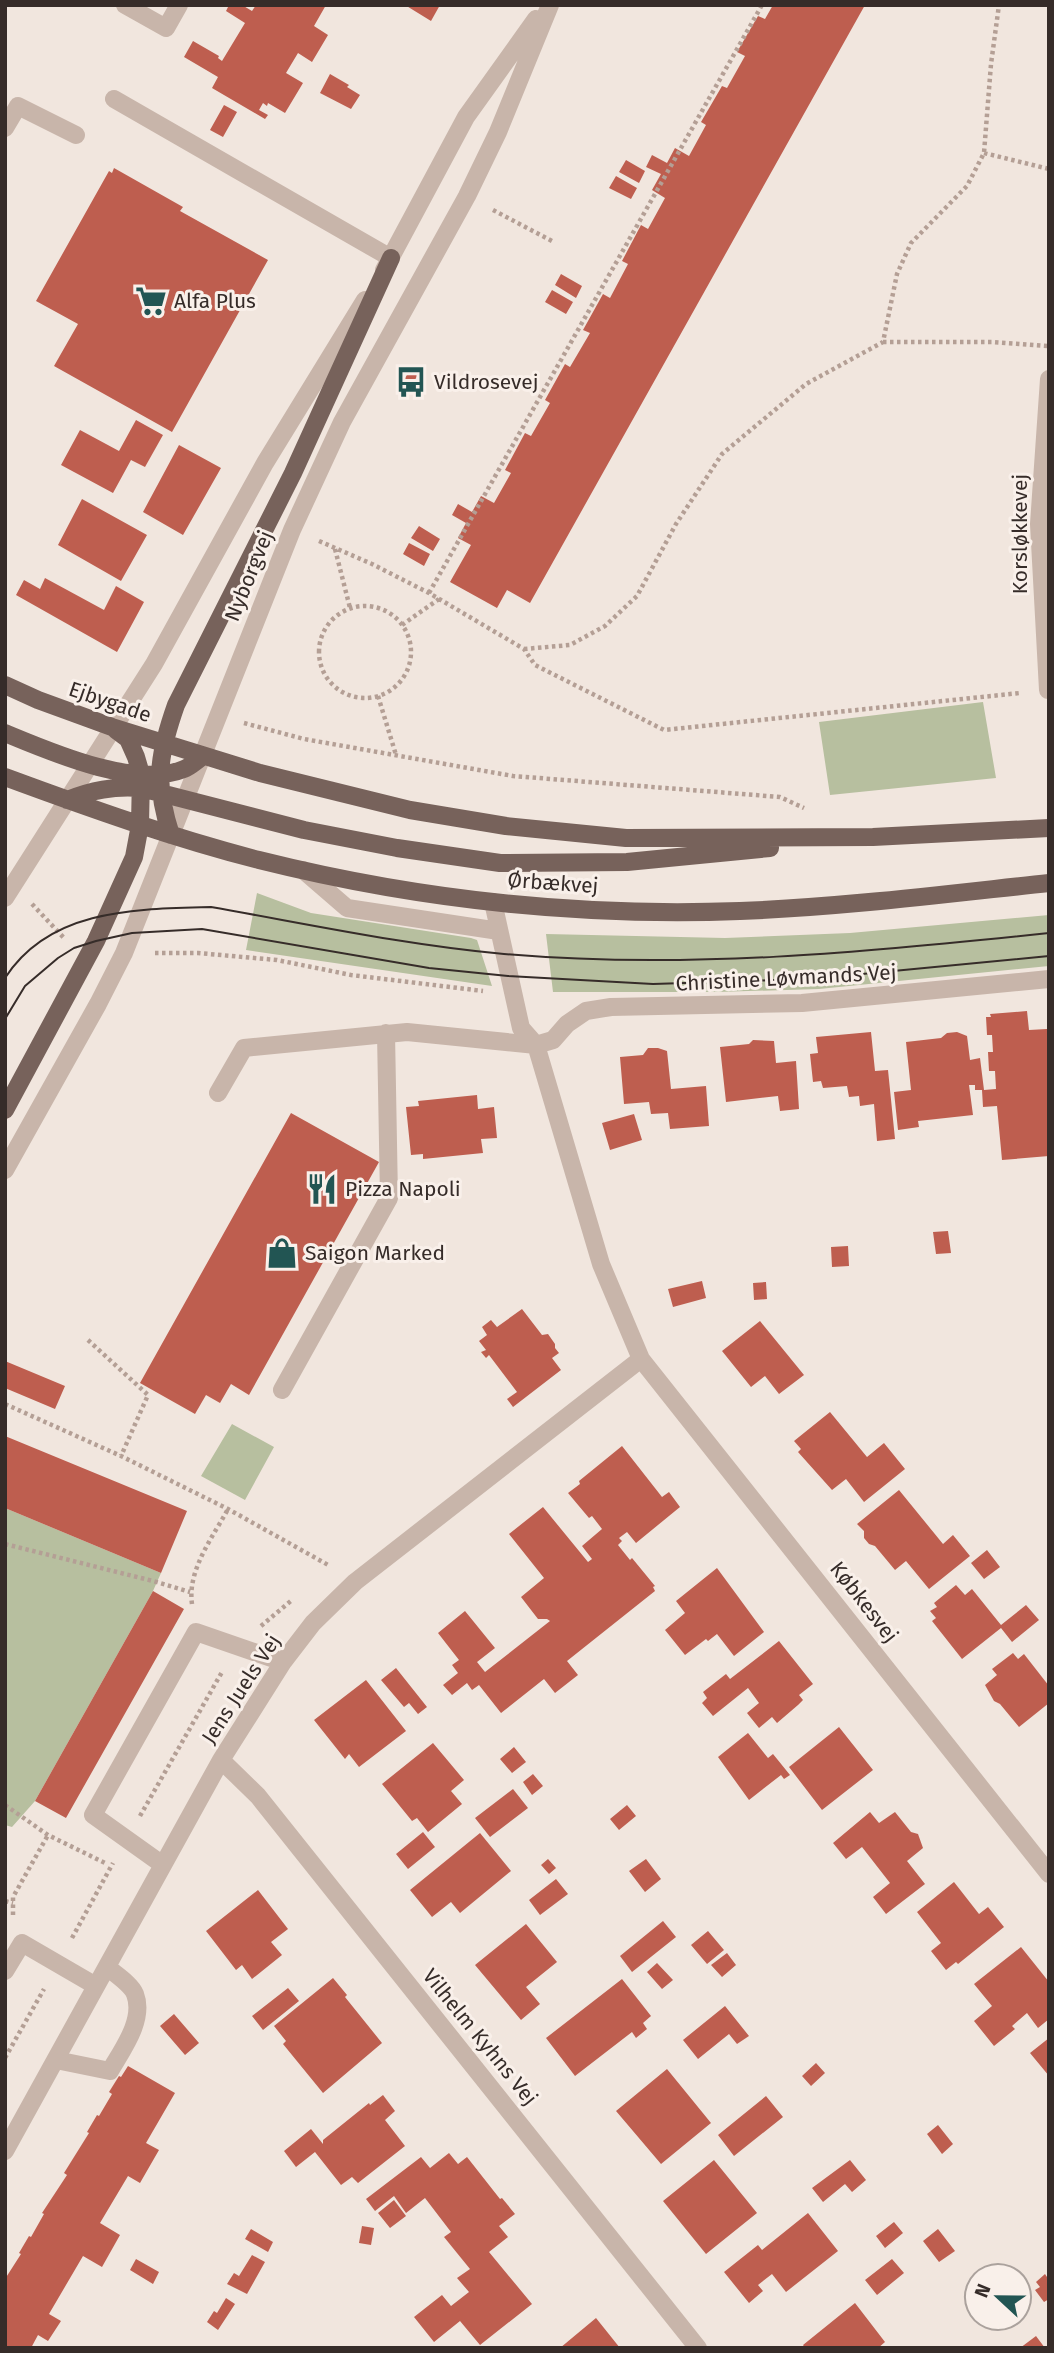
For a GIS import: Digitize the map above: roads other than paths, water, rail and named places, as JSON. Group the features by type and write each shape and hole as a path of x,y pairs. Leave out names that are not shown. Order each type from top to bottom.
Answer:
{"main road":[{"path":"5,1110 121,889 134,856 150,782 185,686 224,614 293,473 391,258"},
{"name":"Ejbygade","path":"5,685 38,700 202,757"},
{"path":"113,727 128,740 162,806 171,835"},
{"path":"5,733 89,765 150,782 186,798 304,830 397,848 500,863 626,862 873,838 1049,828"},
{"path":"5,777 66,800 91,790 150,782 184,769 202,757 316,789 410,810 506,826 626,838 873,838"},
{"name":"Ørbækvej","path":"66,800 171,835 303,870 386,887 493,902 587,909 740,911 1049,883"}],"street":[{"path":"125,5 166,29 179,5"},
{"name":"Nyborgvej","path":"5,1170 124,953 292,530 342,422 467,196 498,132 548,5"},
{"name":"Nyborgvej","path":"10,891 172,634 265,463 391,258 466,117 548,5"},
{"path":"114,99 391,258"},
{"path":"5,128 18,106 76,135"},
{"name":"Korsløkkevej","path":"1048,690 1039,524 1049,379"},
{"path":"303,870 347,908 499,931"},
{"path":"493,902 521,1028 536,1045 601,1264 641,1359"},
{"name":"Christine Løvmands Vej","path":"536,1045 553,1040 567,1024 586,1012 611,1007 802,1003 1049,979"},
{"path":"218,1093 244,1048 407,1032 536,1045"},
{"path":"282,1390 389,1198 386,1033"},
{"name":"Jens Juels Vej","path":"5,2151 221,1760 283,1662 313,1623 355,1582 641,1359"},
{"name":"Købkesvej","path":"641,1359 1049,1874"},
{"path":"163,1865 93,1815 195,1632 283,1662"},
{"name":"Vilhelm Kyhns Vej","path":"221,1760 258,1796 698,2348"},
{"path":"5,1971 22,1942 96,1986"},
{"path":"56,2060 110,2071 129,2038 138,2009 134,1992 107,1967"}],"tram line":[{"path":"5,978 24,955 46,938 70,925 97,917 154,909 211,907 357,934 504,954 641,960 777,957 1049,933"},
{"path":"5,1019 25,986 58,958 74,948 132,933 202,929 429,968 508,976 653,984 810,979 1049,956"}],"place":[{"name":"Alfa Plus","path":"151,301"},
{"name":"Vildrosevej","path":"411,382"},
{"name":"Pizza Napoli","path":"322,1189"},
{"name":"Saigon Marked","path":"282,1253"}]}
